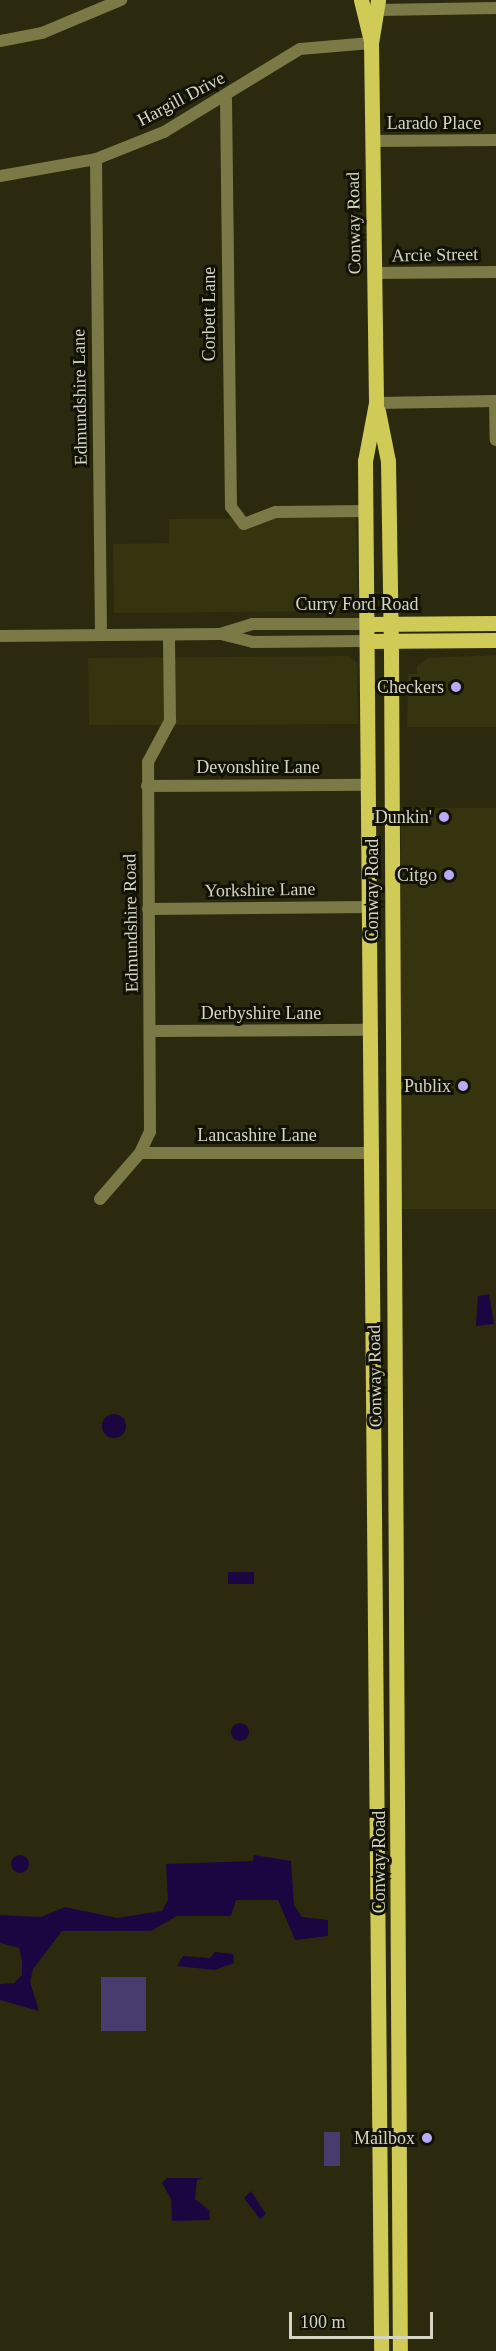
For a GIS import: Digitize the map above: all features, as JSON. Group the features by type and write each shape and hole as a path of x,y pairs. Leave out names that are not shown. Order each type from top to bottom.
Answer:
{"main road":[{"name":"Conway Road","path":"361,0 371,43"},
{"name":"Conway Road","path":"378,5 371,43 376,402 388,461 400,2351"},
{"name":"Conway Road","path":"376,402 365,461 373,963 381,2351"},
{"name":"Curry Ford Road","path":"367,624 496,623"},
{"name":"Curry Ford Road","path":"367,641 496,640"},
{"path":"373,963 380,1006 392,1027"},
{"path":"372,1030 392,1071"},
{"path":"374,1227 394,1290"},
{"path":"378,1776 390,1795 398,1836"}],"street":[{"path":"0,41 42,33 121,0"},
{"path":"378,5 496,8"},
{"name":"Hargill Drive","path":"0,176 96,159 164,132 226,99 300,49 371,43"},
{"name":"Corbett Lane","path":"226,99 231,507 244,524 276,512 366,511"},
{"name":"Larado Place","path":"373,141 496,140"},
{"name":"Edmundshire Lane","path":"96,159 101,635"},
{"name":"Arcie Street","path":"374,273 496,272"},
{"path":"376,402 495,401 496,440"},
{"name":"Curry Ford Road","path":"220,634 253,624 367,624"},
{"name":"Curry Ford Road","path":"0,636 220,634 253,642 367,641"},
{"name":"Edmundshire Road","path":"100,1199 140,1153 150,1132 147,786 148,762 170,721 169,635"},
{"name":"Devonshire Lane","path":"147,786 369,785"},
{"name":"Yorkshire Lane","path":"148,909 371,907"},
{"name":"Derbyshire Lane","path":"150,1031 372,1030"},
{"name":"Lancashire Lane","path":"140,1153 373,1153"},
{"path":"375,1436 395,1434"},
{"path":"380,2043 399,2052"}],"shaded area":[{"path":"356,517 358,602 348,611 114,613 113,544 169,543 169,519"},
{"path":"496,655 496,727 407,727 408,674 417,674 417,666 428,658"},
{"path":"349,656 357,663 358,724 89,725 88,658"},
{"path":"401,808 496,808 496,1209 401,1209"},
{"path":"489,1294 494,1324 476,1326 478,1296"},
{"path":"114,1414 123,1417 126,1426 123,1435 114,1438 105,1435 102,1426 105,1417"},
{"path":"228,1572 254,1572 254,1584 228,1584"},
{"path":"240,1723 246,1726 249,1732 246,1738 240,1741 234,1738 231,1732 234,1726"},
{"path":"20,1855 26,1858 29,1864 26,1870 20,1873 14,1870 11,1864 14,1858"},
{"path":"254,1855 291,1861 294,1905 302,1917 328,1920 328,1936 295,1940 278,1900 236,1900 231,1916 177,1916 151,1931 62,1931 33,1969 30,1982 39,2011 0,2000 0,1984 14,1983 22,1975 22,1961 19,1948 0,1943 0,1915 41,1917 65,1907 117,1918 162,1911 168,1900 166,1864 253,1861"},
{"path":"215,1952 233,1954 234,1963 215,1970 177,1966 183,1956 210,1958"},
{"path":"101,1977 146,1977 146,2031 101,2031"},
{"path":"324,2132 340,2132 340,2166 324,2166"},
{"path":"167,2178 203,2178 197,2180 195,2199 209,2210 210,2220 172,2221 171,2199 162,2183"},
{"path":"251,2191 266,2214 260,2219 244,2198"}],"place":[{"name":"Checkers","path":"456,687"},
{"name":"Dunkin'","path":"444,817"},
{"name":"Citgo","path":"449,875"},
{"name":"Publix","path":"463,1086"},
{"name":"Mailbox","path":"427,2138"}]}
